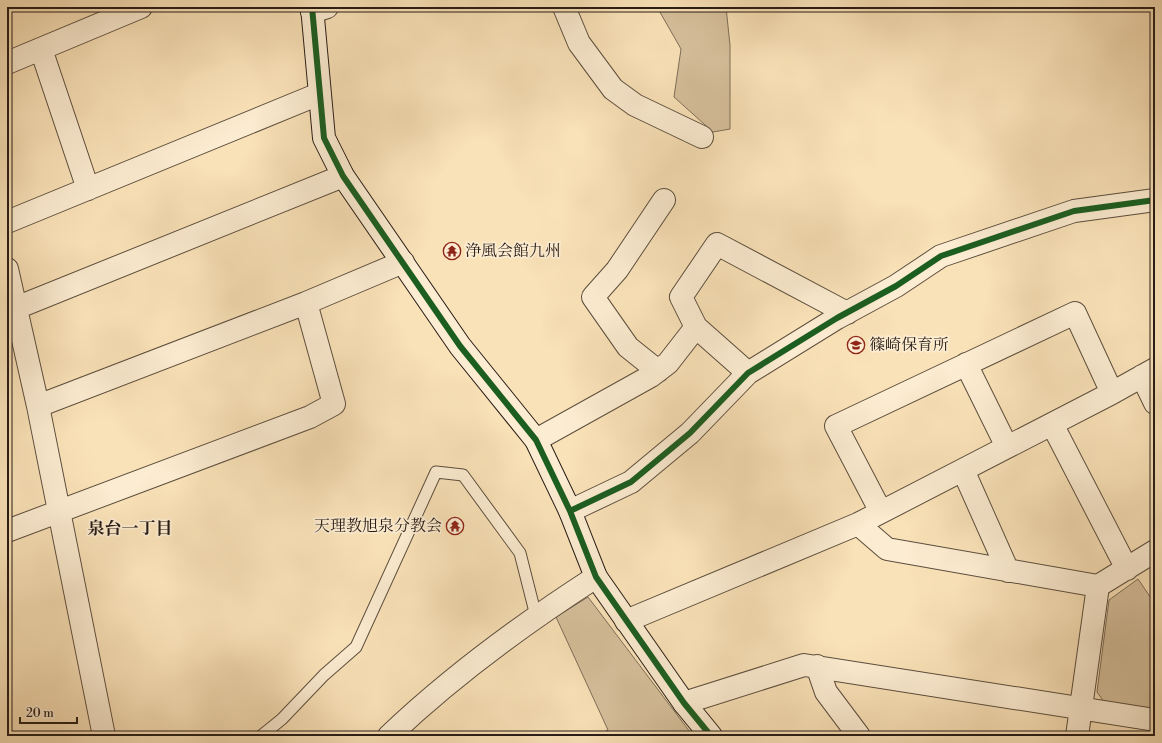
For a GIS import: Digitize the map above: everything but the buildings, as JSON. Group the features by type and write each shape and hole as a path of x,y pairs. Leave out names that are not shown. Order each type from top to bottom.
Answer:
{"street":[{"path":"7,63 141,7"},
{"path":"564,7 579,43 613,89 635,105 702,137"},
{"path":"317,9 319,94 324,138 343,176 460,346 536,440 570,511 596,577 684,702 711,736"},
{"path":"41,48 88,189"},
{"path":"7,222 319,94"},
{"path":"16,308 343,176"},
{"path":"658,371 628,347 593,297 617,270 664,200"},
{"path":"570,511 631,482 690,433 748,373 846,313 896,286 941,256 1074,211 1155,200"},
{"path":"748,373 696,327 681,297 717,244 846,313"},
{"path":"38,406 306,303 403,262"},
{"path":"7,269 38,406 104,736"},
{"path":"7,531 60,513 310,416 334,404 306,303"},
{"path":"881,512 836,426 1075,313 1112,393"},
{"path":"536,440 658,371 668,363 696,327"},
{"path":"966,364 1007,447"},
{"path":"626,621 858,524 1148,373 1155,403"},
{"path":"1052,424 1127,569"},
{"path":"963,470 1008,571"},
{"path":"858,524 887,549 1098,586 1155,551"},
{"path":"389,736 416,711 536,616 596,577"},
{"path":"1077,736 1098,586"},
{"path":"684,702 804,665 1155,720"},
{"path":"818,666 826,692 859,736"}],"lane":[{"path":"261,736 282,719 324,675 356,647 436,472 463,475 520,553 536,616"}],"shaded area":[{"path":"657,7 726,7 730,45 730,129 713,132 674,97 681,49"},
{"path":"1138,579 1155,604 1155,710 1104,702 1097,692 1109,600"},
{"path":"588,597 693,736 595,736 608,730 556,617"}],"cycle path":[{"path":"312,7 324,138 343,176 460,346 536,440 570,511 596,577 684,703 711,736"},
{"path":"570,511 631,482 690,433 748,373 837,318 896,286 941,256 1074,211 1155,200"}],"place":[{"name":"浄風会館九州","path":"452,251"},
{"name":"篠崎保育所","path":"856,345"},
{"name":"天理教旭泉分教会","path":"455,526"}],"district":[{"name":"泉台一丁目","path":"130,529"}]}
